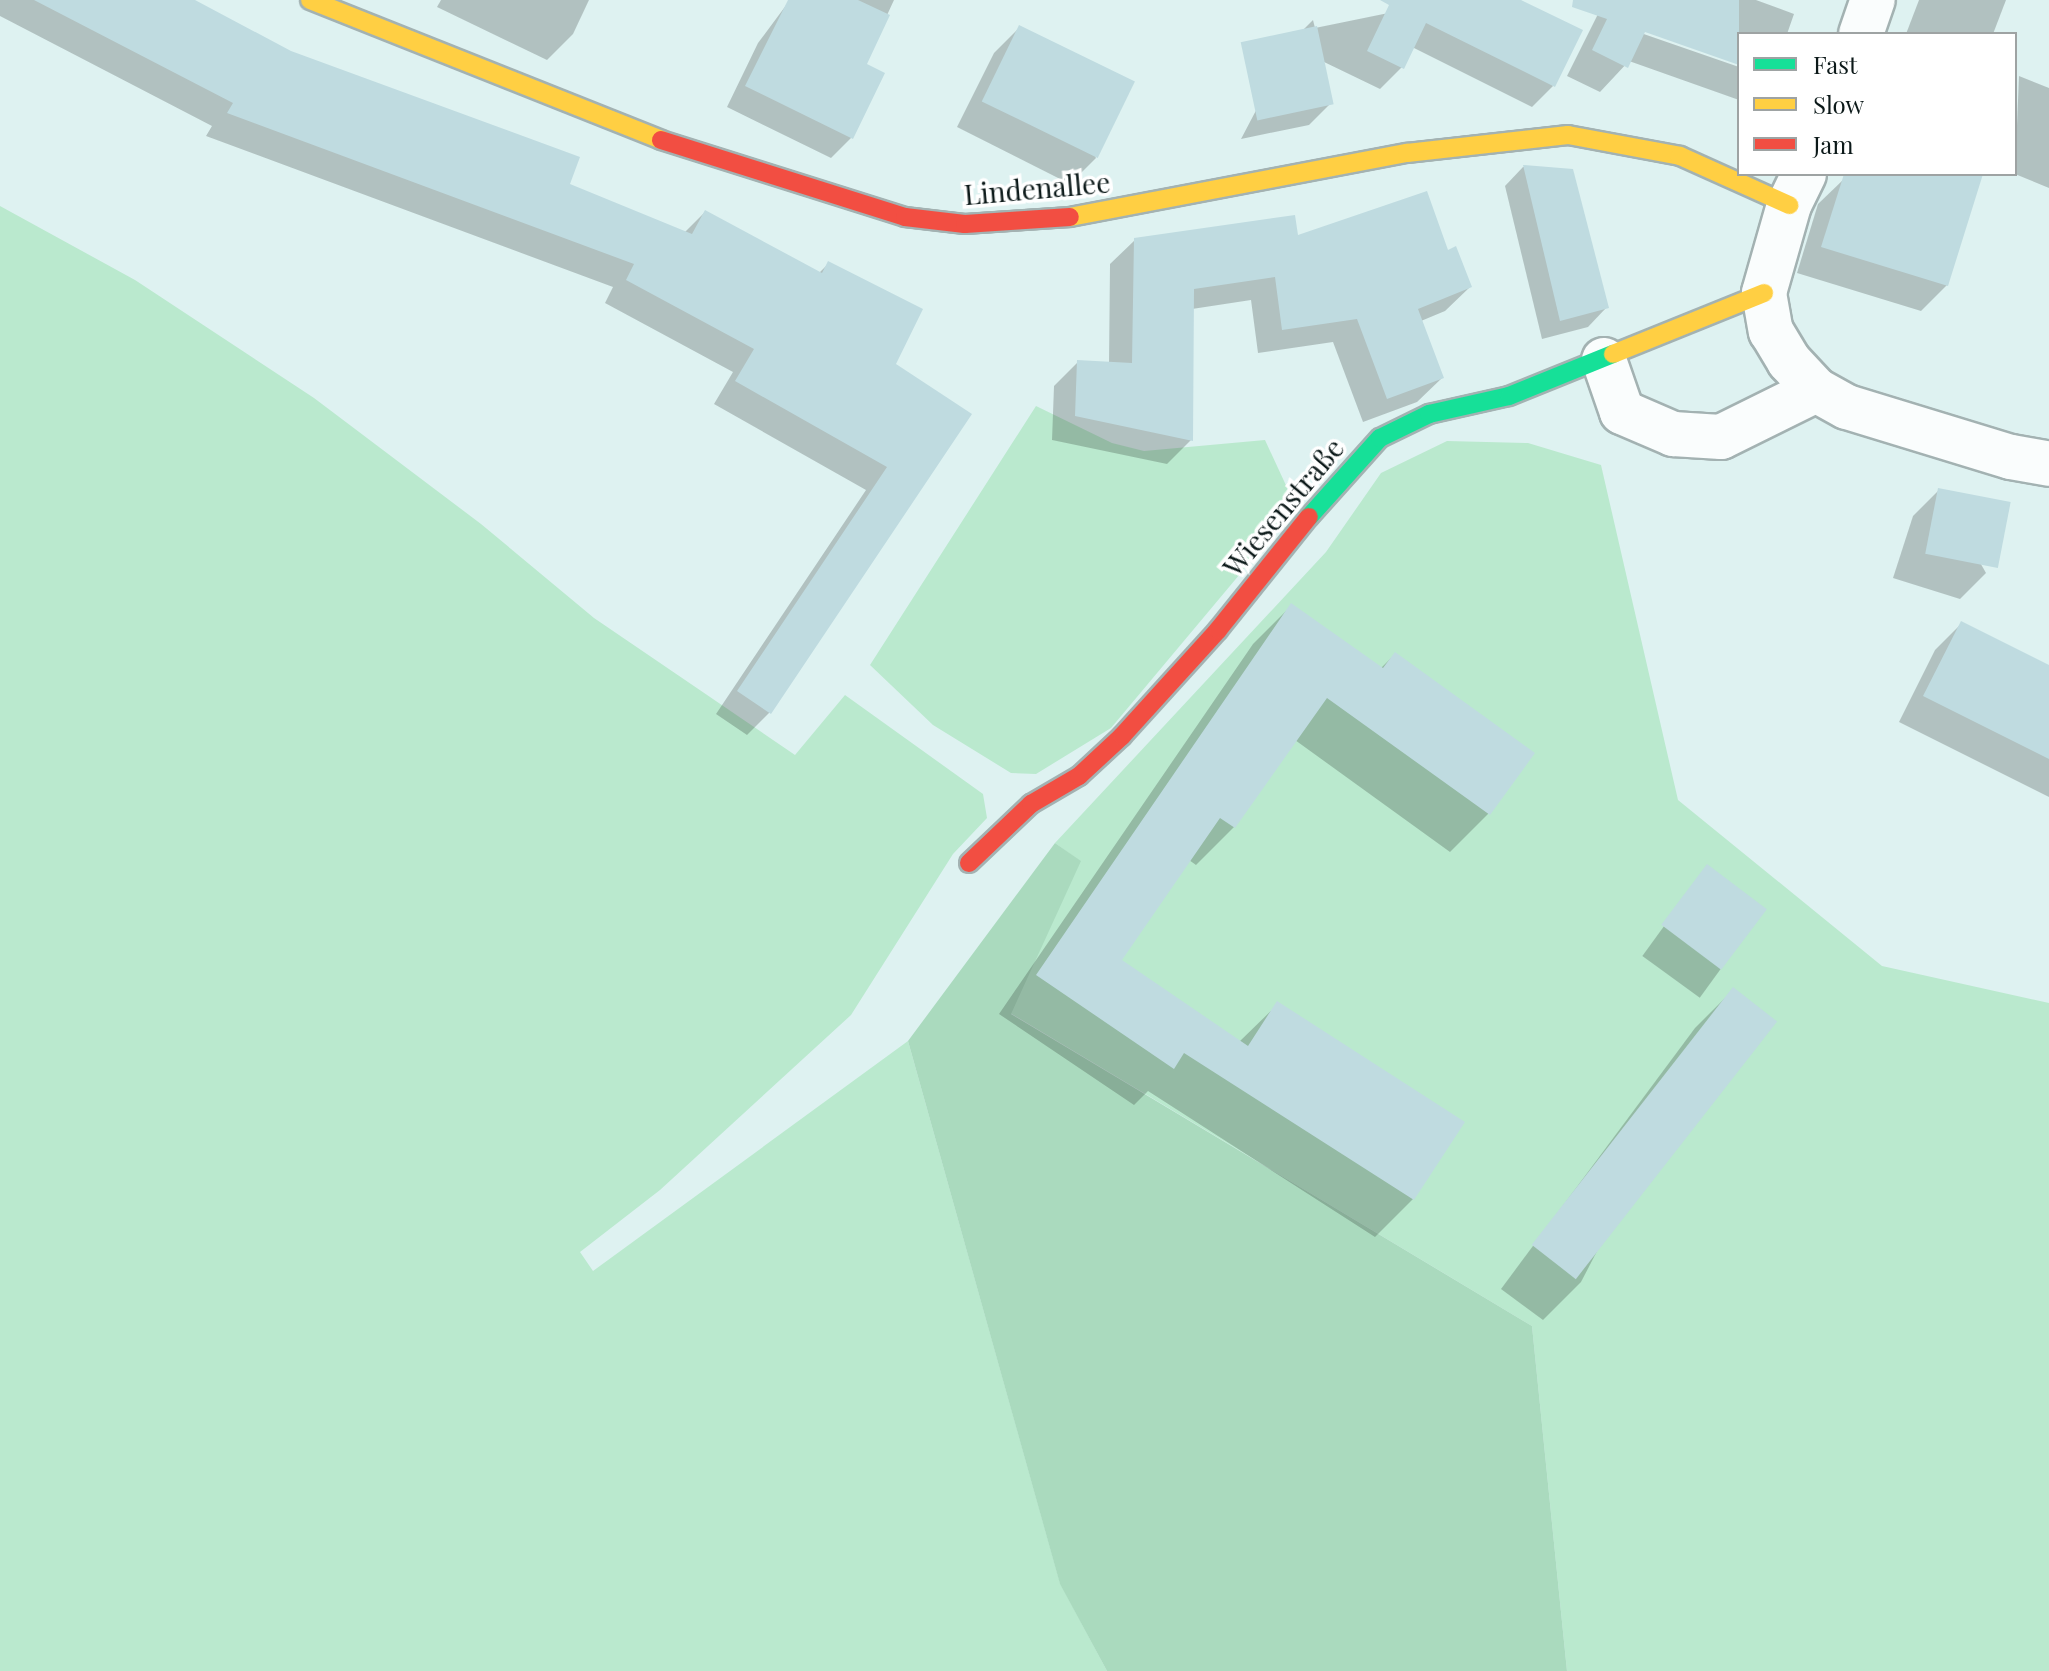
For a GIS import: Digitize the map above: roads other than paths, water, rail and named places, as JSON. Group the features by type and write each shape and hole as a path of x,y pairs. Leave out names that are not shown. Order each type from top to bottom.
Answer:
{"street":[{"name":"Lindenallee","path":"310,0 674,145 823,196 905,217 965,224 1061,219 1407,153 1506,138 1568,135 1680,156 1737,173"},
{"path":"1862,32 1873,0"},
{"name":"Lindenallee","path":"1749,176 1797,190"},
{"path":"1797,190 1768,312 1789,361 1816,390 1898,424 2049,464"},
{"name":"Wiesenstraße","path":"969,863 1031,804 1079,776 1122,736 1218,630 1344,473 1380,438 1429,414 1509,396 1604,360 1645,338 1768,312"},
{"path":"1604,360 1622,412 1673,434 1721,437 1816,390"}]}
